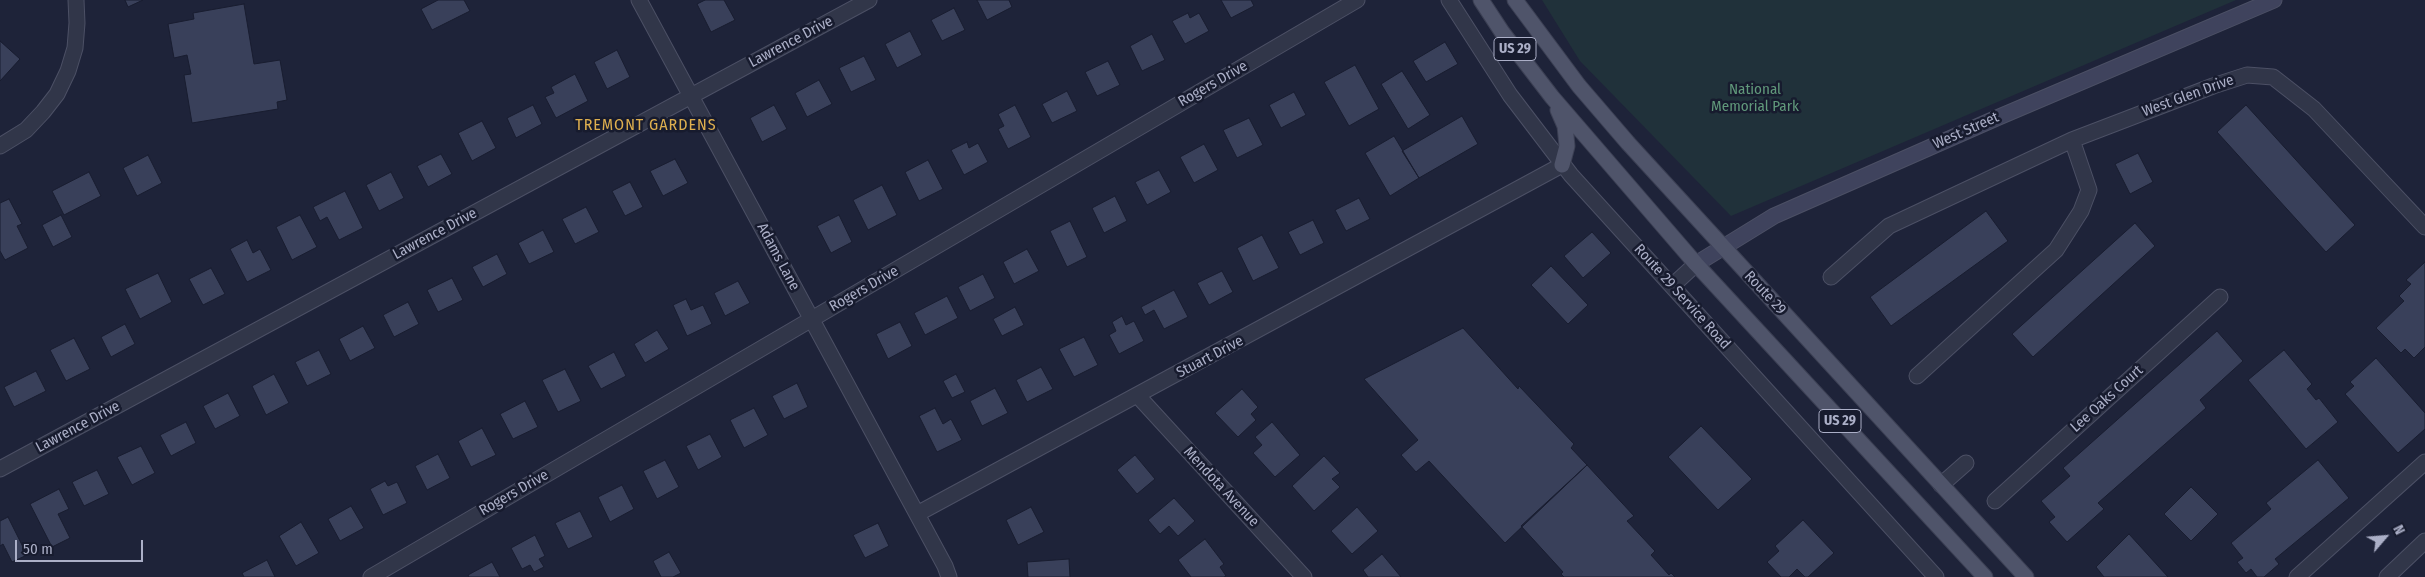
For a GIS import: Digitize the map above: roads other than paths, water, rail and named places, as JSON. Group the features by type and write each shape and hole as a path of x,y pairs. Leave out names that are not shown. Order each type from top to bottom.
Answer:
{"main road":[{"name":"Route 29","path":"1481,0 1502,32 1552,97 1696,264 1985,577"},
{"name":"Route 29","path":"1515,0 1592,101 1723,247 2026,577"},
{"name":"West Street","path":"1696,264 1774,216 1999,117 2274,0"},
{"path":"1552,97 1565,126 1567,146 1562,165"}],"street":[{"path":"0,146 26,130 57,94 68,72 75,48 78,23 76,0"},
{"name":"Adams Lane","path":"639,0 917,514"},
{"name":"Lawrence Drive","path":"0,469 870,0"},
{"name":"Rogers Drive","path":"371,577 1357,0"},
{"name":"Route 29 Service Road","path":"1449,0 1510,96 1562,165 1936,577"},
{"name":"West Glen Drive","path":"1831,277 1889,226 2072,140 2213,86 2247,76 2273,77 2314,109 2425,228"},
{"path":"1917,376 2056,250 2081,211 2089,190 2072,140"},
{"name":"Stuart Drive","path":"917,514 1562,165"},
{"name":"West Street","path":"1672,286 1696,264"},
{"name":"Lee Oaks Court","path":"1995,501 2220,297"},
{"name":"Mendota Avenue","path":"1138,396 1304,577"},
{"path":"2298,577 2425,462"},
{"path":"1941,486 1966,463"},
{"path":"917,514 949,577"},
{"path":"2387,577 2425,541"}],"district":[{"name":"TREMONT GARDENS","path":"646,126"}],"park label":[{"name":"National Memorial Park","path":"1755,98"}]}
